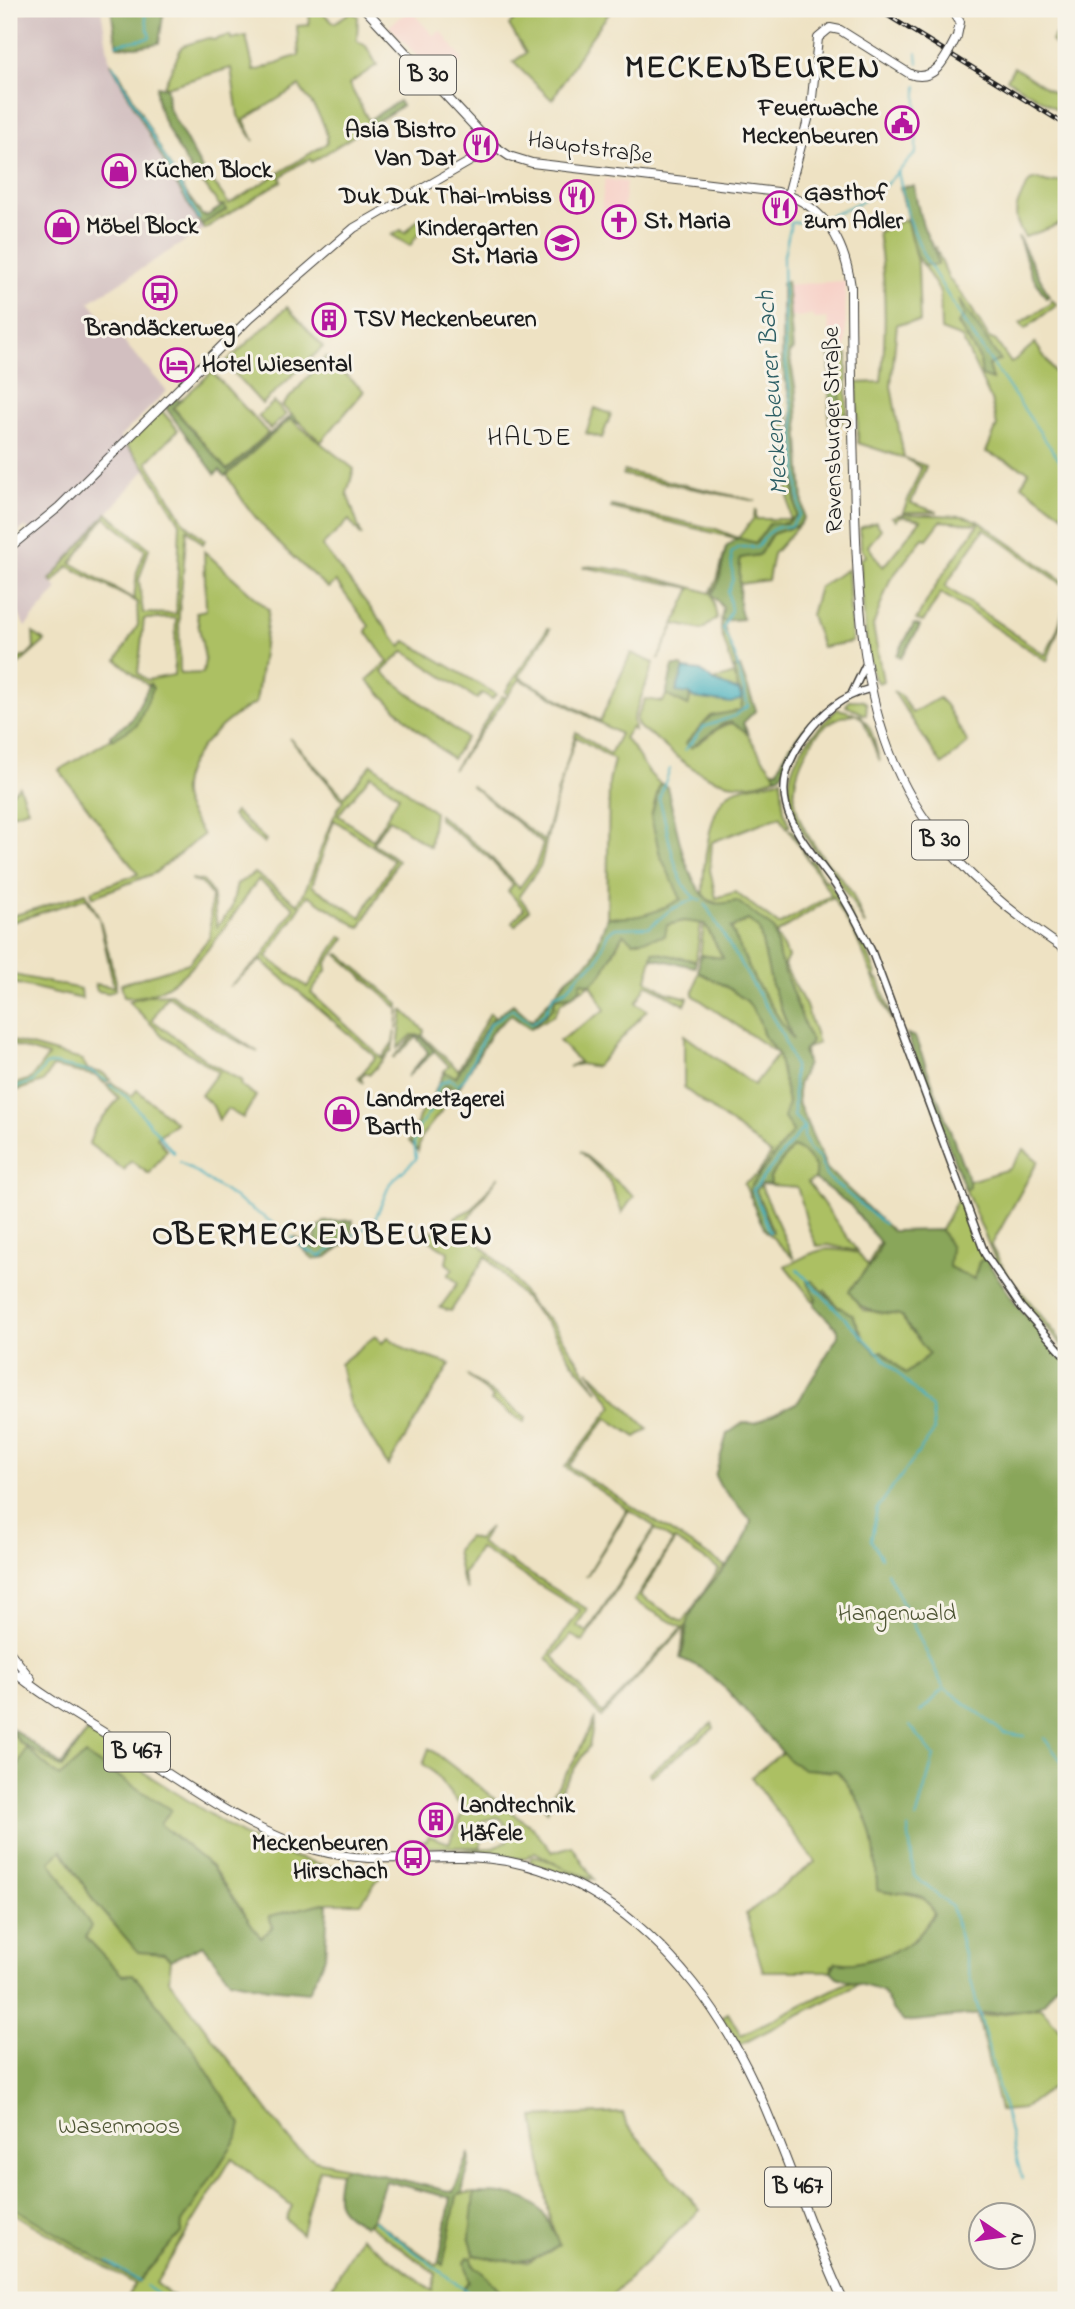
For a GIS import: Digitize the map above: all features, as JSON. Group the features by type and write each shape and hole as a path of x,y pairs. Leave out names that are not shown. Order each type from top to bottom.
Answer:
{"main road":[{"name":"Hauptstraße","path":"365,9 495,147 509,156 532,163 789,195"},
{"path":"789,195 811,108 816,44 821,33 830,28 841,30 910,74 920,76 933,72 957,36 960,22 951,9"},
{"path":"9,548 59,507 251,317 354,228 495,147"},
{"name":"Ravensburger Straße","path":"789,195 805,203 834,232 843,245 848,264 851,287 856,555 869,689"},
{"name":"B 30","path":"869,689 887,747 910,798 944,846 976,882 1015,916 1066,950"},
{"path":"9,1651 36,1688"},
{"name":"B 467","path":"9,1668 221,1806 285,1840 327,1853 356,1857 504,1859 540,1867 583,1886 632,1920 671,1956 712,2008 752,2075 843,2300"}],"street":[{"path":"852,693 865,666"},
{"path":"869,689 852,693 829,709 793,755 785,776 784,794 788,817 806,849 852,911 872,952 985,1254 1021,1307 1066,1357"}],"shaded area":[{"path":"37,9 101,9 109,58 204,229 89,302 167,391 120,437 146,469 50,581 58,589 25,627 9,595 9,551 32,533 25,527 9,539 9,17"},
{"path":"410,10 433,35 441,31 463,60 440,80 389,26"},
{"path":"605,179 626,182 623,211 601,209"},
{"path":"845,281 846,349 831,347 827,318 814,319 813,315 786,318 785,285"}],"green space":[{"path":"111,9 164,9 159,43 136,47 117,46"},
{"path":"310,9 318,9 334,23 351,12 358,16 357,41 366,46 377,65 349,84 371,125 312,162 310,159 297,165 280,177 282,181 204,229 201,225 226,210 224,205 219,205 204,184 212,180 229,204 327,143 327,135 318,113 299,86 244,120 254,141 238,116 231,68 163,88 182,46 208,38 213,40 230,35 231,39 246,36 254,71 260,70 299,56 297,26 309,25"},
{"path":"526,9 608,9 610,12 587,43 552,100 513,62 526,53 509,25"},
{"path":"1066,22 1066,56 1051,41"},
{"path":"111,63 121,76 179,183 176,184"},
{"path":"1014,67 1066,101 1066,115 1007,79"},
{"path":"157,86 167,88 168,107 204,173 212,180 204,184 196,179 184,159 159,107"},
{"path":"399,101 402,106 371,125 369,120"},
{"path":"1036,179 1048,183 1066,180 1066,222 1025,237 1017,222 1017,209 1021,195 1030,181"},
{"path":"179,183 202,215 207,216 224,205 226,210 201,225 176,184"},
{"path":"914,186 924,228 938,265 923,265 916,255 900,187"},
{"path":"420,217 426,222 410,246 392,235 401,230 405,233"},
{"path":"906,219 918,266 920,322 897,324 891,386 904,458 858,443 857,383 881,382 885,307 878,232"},
{"path":"1018,236 1049,296 1046,298 1031,274"},
{"path":"935,246 949,279 967,301 989,338 996,341 1011,363 1035,343 1066,389 1066,517 1022,485 1029,471 986,452 997,426 991,400 962,338 941,330 940,292 923,265 938,265","holes":["960,301 1000,360 988,365 992,379 982,376 980,360 958,324 964,317"]},
{"path":"787,281 793,350 789,353 796,391 804,518 799,525 772,534 759,555 740,558 739,606 743,619 721,621 723,608 712,594 719,582 726,547 738,538 756,543 770,523 786,523 796,516 792,408 782,366 782,283"},
{"path":"959,299 1000,360 988,365 992,380 982,376 980,360 958,323 964,316"},
{"path":"1051,299 1057,305 1025,329 1020,323 1050,304"},
{"path":"287,307 323,347 262,404 225,363"},
{"path":"830,350 847,354 847,413 843,413 842,423 829,424 834,422 841,362 830,358"},
{"path":"326,357 364,391 321,442 282,406"},
{"path":"830,358 841,361 840,410 834,422 829,422"},
{"path":"212,372 268,433 227,471 173,407"},
{"path":"176,398 180,401 173,408 227,470 292,415 300,423 290,419 225,476 220,470 215,474 166,408"},
{"path":"274,402 286,415 270,429 258,416"},
{"path":"595,408 611,414 602,438 586,433"},
{"path":"162,411 178,430 147,462 185,523 205,540 203,544 187,529 179,615 180,674 203,673 205,659 196,612 206,610 204,551 269,610 256,703 218,730 205,743 187,771 183,786 184,801 203,835 155,873 93,897 91,891 138,874 59,770 132,726 150,684 147,685 117,660 138,625 137,602 68,566 53,583 50,580 107,513 149,548 139,580 143,613 176,614 180,523 146,468 126,445","holes":["105,517 145,550 137,572 134,599 71,563","176,618 174,675 147,680 138,673 144,619"]},
{"path":"788,416 796,516 786,523 770,523 756,543 611,508 612,506 716,529 738,538 753,519 756,509 756,519 790,519 783,417"},
{"path":"290,419 354,469 347,493 362,537 349,520 322,546 401,647 406,641 496,694 492,699 482,693 477,699 404,651 382,672 466,738 452,759 413,726 367,680 388,662 366,631 369,626 336,582 328,588 285,549 259,522 227,475"},
{"path":"904,458 926,466 911,503 937,512 903,512 921,468"},
{"path":"624,471 756,501 623,475"},
{"path":"902,514 963,516 978,521 976,524 941,521 927,539 923,538 890,580 873,626 883,681 878,683 873,675 867,644 860,559 866,556 861,549 860,528 876,522 881,529 868,546 883,567 921,520 901,516 896,520 892,517"},
{"path":"980,522 1066,583 1064,614 1047,661 941,593 923,622 916,620 939,580","holes":["984,529 1065,586 1060,622 1045,655 945,586"]},
{"path":"799,525 773,554 768,580 739,584 740,558 759,555 772,534"},
{"path":"726,547 719,582 712,594 717,618 702,630 675,624 658,659 691,588 583,567 626,571 664,580 710,593 717,580"},
{"path":"848,569 852,642 822,647 811,615 819,587"},
{"path":"721,621 726,621 724,626 737,668 733,669 721,631"},
{"path":"914,624 920,626 901,658 897,655"},
{"path":"548,628 550,629 519,677 600,721 631,653 654,663 633,719 634,730 631,728 624,738 650,774 660,783 651,817 660,855 682,899 663,908 637,916 607,917 609,782 614,760 576,737 565,769 576,732 610,754 620,734 520,679 453,770 502,696 506,698 508,695 505,692"},
{"path":"33,633 45,641 9,673 9,662 26,656 34,648"},
{"path":"673,666 682,666 684,669 676,691 691,694 688,706 666,695"},
{"path":"740,667 756,710 743,723 748,733 731,722 723,724 691,748 685,744 711,716 741,710 743,694 738,689 733,669"},
{"path":"734,674 738,689 743,694 741,710 719,716 691,748 727,724 734,724 749,737 776,777 758,783 741,785 725,782 695,770 640,728 636,719 645,699 663,702 666,695 688,706 691,694 701,699 721,683 713,681"},
{"path":"150,684 153,688 137,725 112,740 110,736 131,720"},
{"path":"893,691 902,696 912,713 939,698 968,743 942,765"},
{"path":"849,700 863,700 867,704 866,715 846,706"},
{"path":"837,709 856,715 835,720 815,737 798,769 795,798 803,827 850,890 865,925 849,897 800,828 789,792 791,774 799,754"},
{"path":"823,712 796,744 782,773 776,777 774,770 778,770 791,745 808,724"},
{"path":"863,719 871,733 880,761"},
{"path":"289,738 344,797 372,764 434,812 430,847 389,819 373,843 398,860 360,928 308,895 267,957 307,987 341,936 345,938 326,964 327,969 311,993 382,1058 393,1042 395,1031 392,1050 370,1074 365,1072 361,1078 363,1083 358,1078 376,1057 261,960 229,987 262,957 294,907 258,880 218,936 185,973 166,987 146,995 124,997 121,984 189,963 210,937 211,895 202,884 191,879 203,881 212,893 217,927 231,909 237,884 255,873 298,904 305,892 330,826 343,800","holes":["371,775 399,796 373,840 338,815","334,820 393,860 361,917 312,886"]},
{"path":"781,779 784,811 790,825 787,828 780,816 712,842 710,870 716,898 735,892 779,925 831,895 808,859 813,861 852,917 850,919 854,921 862,946 866,947 876,975 874,978 879,980 892,1018 891,1020 857,939 833,897 776,934 788,957 784,965 806,1006 818,1043 805,1049 807,1064 803,1051 811,1042 779,957 774,929 707,899 703,894 708,841 721,802 728,794 747,786"},
{"name":"Hangenwald","path":"660,783 667,787 685,860 706,898 716,903 737,901 774,929 779,957 811,1042 803,1051 807,1064 798,1085 798,1103 827,1169 892,1231 941,1230 951,1248 949,1267 974,1279 979,1262 985,1258 1017,1306 1066,1360 1066,1971 1044,2003 1033,2009 904,2022 893,2011 882,1991 837,1977 831,1971 836,1962 856,1963 876,1958 914,1940 934,1914 930,1905 917,1895 877,1890 875,1856 869,1826 857,1799 837,1771 804,1769 790,1761 727,1690 701,1668 680,1658 690,1616 705,1591 740,1547 751,1520 720,1486 715,1476 727,1434 743,1423 755,1423 798,1402 838,1336 838,1330 814,1305 816,1299 807,1281 813,1281 837,1306 853,1315 862,1337 877,1353 882,1351 906,1374 929,1354 900,1315 864,1308 853,1298 849,1291 874,1260 881,1244 850,1205 815,1179 815,1166 803,1152 793,1147 770,1177 771,1185 761,1184 756,1190 773,1232 766,1231 760,1220 750,1187 793,1131 784,1118 788,1102 778,1054 764,1036 759,1020 748,1002 724,985 698,972 700,955 723,958 705,924 684,921 667,925 665,936 633,942 623,934 602,974 591,984 581,982 580,989 570,996 555,998 554,1007 530,1029 511,1015 493,1030 457,1091 446,1084 440,1097 433,1095 444,1072 456,1077 490,1021 513,1004 532,1021 567,979 593,958 607,917 646,914 681,899 660,855 651,817","holes":["748,920 759,928 771,982 793,1040 754,979 731,928"]},
{"path":"471,785 544,841 555,805 541,865 519,896 529,910 515,926 512,922 524,909 508,891 513,885 489,858 439,819 439,815 488,854 519,888 536,865 543,844"},
{"path":"19,786 28,809 9,815 9,796"},
{"path":"235,812 266,840 264,844 232,816"},
{"path":"789,830 792,830 807,858"},
{"path":"86,893 99,918 86,898 9,923 9,917"},
{"path":"99,918 116,981 116,989 109,993 97,991 95,984 114,987"},
{"path":"748,920 759,928 771,982 795,1044 754,979 731,928"},
{"path":"684,921 701,923 696,961 653,952 647,980 666,992 688,998 685,1005 647,984 636,1003 647,1010 596,1067 580,1064 569,1067 579,1062 559,1041 605,1010 591,984 602,974 623,934 634,942 667,925"},
{"path":"704,923 724,959 700,955"},
{"path":"653,952 696,961 695,967 652,958"},
{"path":"9,953 14,975 81,989 82,999 9,982 12,978"},
{"path":"340,954 399,1004 399,1009 337,955"},
{"path":"698,972 724,985 748,1002 759,1020 764,1036 778,1054 693,995"},
{"path":"581,982 591,984 561,1003 554,1015 530,1029 554,1007 555,998"},
{"path":"171,994 258,1052 224,1034 167,996 152,1020 211,1064 242,1081 241,1085 256,1096 243,1118 227,1109 219,1120 213,1106 201,1095 218,1072 163,1036 128,1001 150,995"},
{"path":"403,1010 424,1030 423,1035 412,1035 398,1048"},
{"path":"490,1013 494,1017 455,1078 444,1071 449,1066 422,1038 416,1038 393,1058 413,1037 424,1037 458,1070"},
{"path":"907,1034 915,1037 969,1181 969,1188 965,1189"},
{"path":"684,1035 754,1085 778,1054 788,1103 784,1118 793,1131 750,1187 750,1197 744,1183 757,1175 771,1154 684,1088"},
{"path":"416,1037 422,1038 434,1051 407,1077 428,1052"},
{"path":"9,1040 82,1060 88,1070 103,1073 110,1080 104,1083 97,1076 53,1067 43,1082 9,1093 9,1086 31,1079 48,1056 9,1044"},
{"path":"112,1083 132,1096 137,1090 176,1123 157,1137 167,1150 149,1174 131,1161 124,1170 89,1144 94,1129 119,1098 106,1085"},
{"path":"446,1084 451,1085 441,1099 446,1105 421,1137 418,1151 409,1141 413,1137 419,1116 433,1095 440,1097"},
{"path":"793,1147 803,1152 815,1166 815,1179 808,1182 857,1251 828,1245 817,1246 810,1232 797,1187 771,1185 770,1177"},
{"path":"1024,1149 1038,1161 991,1246 1007,1274 1066,1346 1066,1350 999,1269 966,1191 969,1181 1009,1169"},
{"path":"580,1151 634,1196 622,1213 609,1180"},
{"path":"499,1176 461,1228 455,1217 472,1209"},
{"path":"760,1184 794,1259 766,1231 772,1232 755,1190"},
{"path":"960,1194 985,1258 979,1263 974,1279 948,1267 941,1230"},
{"path":"353,1220 351,1239 327,1257 313,1259 293,1239 295,1237 314,1248 316,1232 324,1222"},
{"path":"425,1228 453,1240 459,1231 481,1245 512,1276 531,1304 553,1324 598,1391 572,1362 551,1328 486,1256 451,1311 440,1308 458,1283 448,1275 453,1269 446,1263 448,1252 423,1236"},
{"path":"879,1242 881,1244 874,1260 849,1291 863,1310 900,1315 929,1354 906,1375 867,1344 853,1315 837,1306 825,1290 814,1295 814,1302 785,1266 813,1253 835,1249 858,1253 868,1266"},
{"path":"375,1336 382,1343 388,1337 408,1351 450,1364 388,1466 349,1403 340,1364"},
{"path":"588,1370 648,1429 636,1437 607,1418 569,1466 725,1566 691,1615 686,1646 680,1658 685,1627 601,1717 547,1658 580,1610 479,1548 463,1575 467,1590 462,1580 456,1550 468,1537 477,1540 490,1527 480,1543 587,1609 577,1626 587,1632 655,1527 629,1510 586,1577 627,1509 565,1467 613,1406","holes":["655,1529 673,1541 634,1601 682,1628 602,1713 553,1656 571,1635 583,1642","675,1540 719,1569 683,1622 640,1596"]},
{"path":"467,1375 526,1417 524,1422 491,1401 493,1398"},
{"path":"595,1718 589,1746 547,1811 544,1807 573,1763"},
{"path":"712,1723 714,1728 651,1776 649,1773"},
{"path":"9,1726 61,1765 87,1732 62,1768 19,1742"},
{"name":"Wasenmoos","path":"9,1729 19,1742 62,1768 87,1732 148,1775 241,1834 274,1851 326,1866 385,1869 361,1903 323,1903 269,1917 273,1927 261,1938 212,1867 159,1824 171,1811 59,1777 26,1749 19,1764 55,1855 62,1850 93,1900 171,1960 169,1980 294,2146 315,2160 347,2167 340,2172 320,2169 302,2234 286,2220 292,2206 232,2158 156,2283 178,2300 125,2300 135,2284 9,2211"},
{"name":"Wasenmoos","path":"26,1748 59,1777 85,1755 171,1810 160,1824 212,1867 261,1938 273,1927 269,1916 324,1903 328,1905 325,1957 309,1992 268,1988 230,1980 203,1945 171,1960 164,1954 138,1952 93,1900 62,1850 50,1861 91,1926 86,1937 122,1975 133,1974 189,2043 241,2124 238,2136 182,2223 181,2233 138,2282 9,2205 9,1760 18,1767"},
{"path":"429,1748 533,1828 552,1852 572,1846 594,1879 565,1869 535,1852 524,1859 460,1850 491,1848 507,1841 504,1822 498,1817 479,1822 481,1847 407,1847 410,1840 426,1841 429,1836 449,1843 465,1809 423,1764"},
{"path":"783,1752 794,1762 807,1768 837,1771 868,1820 876,1849 876,1878 900,1891 922,1898 929,1904 934,1914 910,1942 878,1957 832,1965 831,1971 763,1971 746,1914 815,1862 751,1777"},
{"path":"533,1856 590,1880 588,1885 529,1861"},
{"path":"848,1982 859,1984 740,2045 722,2017 728,2013 741,2035"},
{"path":"1042,2008 1066,2038 1066,2077 1023,2109 1000,2111 978,2017"},
{"path":"623,2113 626,2124 700,2210 607,2300 511,2300 473,2265 472,2258 467,2266 469,2281 463,2288 462,2300 325,2300 360,2236 432,2291 436,2274 368,2224 372,2219 437,2265 439,2261 442,2264 457,2195 474,2193 474,2255 528,2262 559,2245 550,2220 534,2117"},
{"path":"469,2154 470,2164 463,2193 457,2196 443,2265 439,2261 451,2198 385,2181 372,2219 365,2226 342,2210 337,2200 340,2172 347,2167 453,2192"},
{"path":"474,2193 505,2194 528,2201 545,2216 559,2245 528,2260 474,2255 470,2237"},
{"path":"468,2257 472,2258 474,2265 511,2300 462,2300 463,2288 469,2281 465,2262"}],"water":[{"path":"684,669 701,671 713,681 739,691 742,699 731,703 694,698 690,694 676,692"}],"waterway":[{"path":"116,44 150,38 144,9"},
{"name":"Meckenbeurer Bach","path":"921,9 924,12"},
{"name":"Meckenbeurer Bach","path":"917,53 918,63"},
{"path":"113,65 199,219"},
{"name":"Meckenbeurer Bach","path":"828,217 877,194 916,153 917,86"},
{"path":"898,172 908,216 923,254 965,324 1066,470"},
{"name":"Meckenbeurer Bach","path":"685,750 704,727 734,716 748,706 735,656 723,628 731,610 728,592 733,579 731,554 738,547 757,547 771,531 778,527 791,526 800,514 794,421 785,356 783,260 791,223 814,220"},
{"name":"Meckenbeurer Bach","path":"670,769 659,799 678,871 691,895 701,901"},
{"path":"292,1237 306,1250 321,1256 374,1222 390,1183 416,1159 414,1143 419,1127 431,1110 439,1084 450,1079 458,1085 465,1078 489,1025 512,1009 531,1024 544,1014 554,995 566,990 580,974 597,961 608,933 615,928 650,927 670,910 694,899"},
{"name":"Meckenbeurer Bach","path":"705,904 781,1032 794,1065 794,1116 804,1127 804,1138 810,1151 820,1159 826,1176 884,1224"},
{"path":"9,1090 34,1081 46,1065 53,1064 92,1072 107,1081"},
{"path":"110,1085 128,1098 174,1153"},
{"path":"770,1232 753,1190 803,1128"},
{"path":"180,1162 288,1233"},
{"path":"797,1269 932,1408 934,1431 877,1509 871,1540 881,1557"},
{"path":"887,1572 944,1688 920,1712"},
{"path":"946,1689 1004,1733 1024,1736"},
{"path":"910,1725 934,1756 916,1819"},
{"path":"1044,1738 1063,1763 1066,1773"},
{"path":"908,1828 914,1876 952,1907 1022,2179"},
{"path":"374,2221 478,2300"},
{"path":"108,2262 139,2281"},
{"path":"146,2286 166,2300"}],"railway":[{"path":"877,9 1066,125"}],"place":[{"name":"Feuerwache Meckenbeuren","path":"902,123"},
{"name":"Asia Bistro Van Dat","path":"481,145"},
{"name":"Küchen Block","path":"119,171"},
{"name":"Duk Duk Thai-Imbiss","path":"577,197"},
{"name":"Gasthof zum Adler","path":"780,208"},
{"name":"St. Maria","path":"619,222"},
{"name":"Möbel Block","path":"62,227"},
{"name":"Kindergarten St. Maria","path":"562,243"},
{"name":"Brandäckerweg","path":"160,293"},
{"name":"TSV Meckenbeuren","path":"329,320"},
{"name":"Hotel Wiesental","path":"177,365"},
{"name":"Landmetzgerei Barth","path":"342,1114"},
{"name":"Landtechnik Häfele","path":"436,1820"},
{"name":"Meckenbeuren Hirschach","path":"413,1858"}],"district":[{"name":"MECKENBEUREN","path":"753,69"},
{"name":"HALDE","path":"530,439"},
{"name":"OBERMECKENBEUREN","path":"323,1236"}]}
